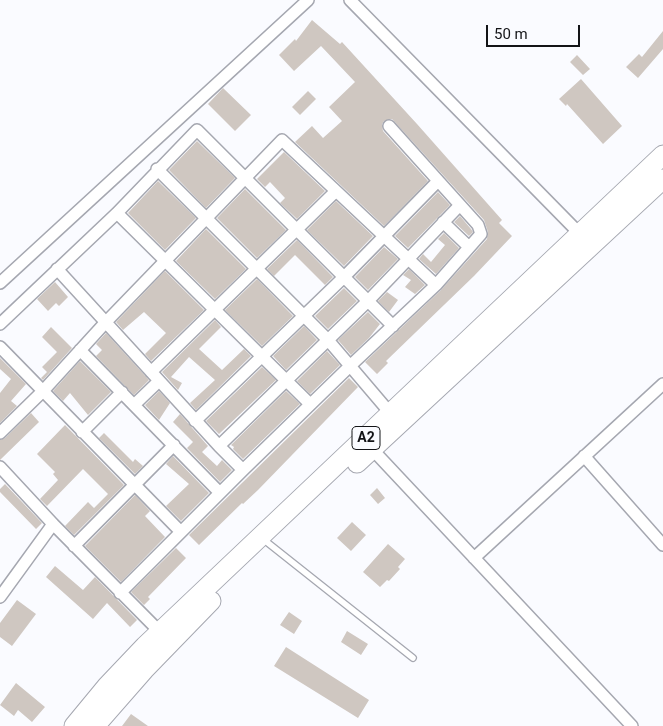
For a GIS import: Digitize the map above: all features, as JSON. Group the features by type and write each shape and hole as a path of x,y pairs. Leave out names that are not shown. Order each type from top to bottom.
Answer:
{"highway":[{"name":"A2","path":"74,726 107,686 160,632 663,155"},
{"name":"A2","path":"94,726 144,670 268,543 372,450 663,179"}],"street":[{"path":"0,284 308,0"},
{"path":"350,0 580,234"},
{"path":"120,593 310,404 436,286 481,234 480,229 460,205 389,126"},
{"path":"0,324 117,213 197,130 393,326"},
{"path":"0,433 43,391 105,323 282,140 436,286"},
{"path":"158,169 328,340 391,414"},
{"path":"195,421 344,277 438,181"},
{"path":"151,372 336,191"},
{"path":"219,446 368,301 460,205"},
{"path":"117,213 310,404"},
{"path":"443,222 469,247"},
{"path":"57,269 195,421 243,470"},
{"path":"0,346 181,532"},
{"path":"80,350 220,493"},
{"path":"134,405 159,381"},
{"path":"474,558 663,384"},
{"path":"82,432 122,392"},
{"path":"74,546 174,445"},
{"path":"372,450 632,726"},
{"path":"584,456 663,545"},
{"path":"0,467 74,546 160,632"},
{"path":"0,597 53,524"}],"lane":[{"path":"268,543 413,658"}],"building":[{"path":"312,20 340,44 342,42 502,220 499,223 512,236 474,276 386,361 388,363 377,374 365,362 441,290 487,239 488,232 484,220 392,119 384,121 382,124 383,131 428,181 384,226 295,142 312,126 323,138 342,121 329,107 355,82 321,46 294,71 279,55 295,39 296,41"},
{"path":"663,31 663,49 638,78 626,67 639,54 642,57"},
{"path":"577,55 590,69 583,75 570,62"},
{"path":"581,79 622,126 603,144 567,104 566,106 559,99"},
{"path":"223,88 251,115 235,131 208,104"},
{"path":"308,91 316,99 300,115 292,107"},
{"path":"197,141 235,178 206,208 169,170"},
{"path":"284,152 325,191 297,219 280,203 285,198 270,182 265,187 257,179"},
{"path":"158,181 196,218 165,250 128,213"},
{"path":"245,189 286,230 257,258 217,218"},
{"path":"438,192 450,205 408,248 395,236"},
{"path":"336,201 373,236 344,266 307,230"},
{"path":"460,216 473,232 469,236 454,222"},
{"path":"206,229 246,269 215,299 176,261"},
{"path":"444,233 459,248 436,274 419,259 423,254 431,262 445,245 438,239"},
{"path":"297,240 333,277 325,285 295,255 274,276 267,269"},
{"path":"384,247 398,259 368,290 355,277"},
{"path":"409,269 425,285 415,294 405,287 411,280 403,275"},
{"path":"165,271 204,310 151,361 145,354 166,333 144,312 123,330 116,322"},
{"path":"257,279 293,316 262,346 225,310"},
{"path":"55,282 68,297 59,306 56,303 48,311 37,299"},
{"path":"344,288 357,301 328,329 315,316"},
{"path":"387,292 398,300 389,312 378,301"},
{"path":"368,312 380,324 369,338 351,355 338,340"},
{"path":"215,320 221,327 199,349 222,370 244,349 251,356 196,410 190,403 215,380 189,357 171,377 182,383 178,390 162,372"},
{"path":"304,326 317,340 286,370 273,356"},
{"path":"51,327 72,348 43,380 41,378 47,372 42,367 57,352 42,337"},
{"path":"106,333 149,380 134,395 96,356 102,350 96,344"},
{"path":"327,351 340,365 310,394 297,381"},
{"path":"0,358 26,384 11,401 17,406 0,423 0,393 11,379 0,369"},
{"path":"80,361 111,392 88,415 70,393 63,401 53,391"},
{"path":"262,367 276,380 219,434 206,421"},
{"path":"349,378 358,387 258,490 199,545 189,535"},
{"path":"159,391 170,403 159,420 145,405"},
{"path":"286,391 300,404 243,459 231,445"},
{"path":"31,413 39,422 0,460 0,440 5,438"},
{"path":"180,414 208,446 202,452 217,466 222,460 232,470 220,482 187,448 193,442 173,422"},
{"path":"65,425 124,485 74,535 65,526 88,502 94,508 108,494 83,469 47,506 40,499 58,480 53,474 55,472 37,454"},
{"path":"104,433 133,462 135,459 143,466 135,474 99,438"},
{"path":"173,456 209,493 181,521 166,506 189,484 166,464"},
{"path":"5,484 42,523 36,529 0,492 0,489"},
{"path":"377,488 385,498 378,504 370,495"},
{"path":"135,495 150,511 145,516 165,537 121,582 85,546"},
{"path":"352,522 366,535 351,551 337,538"},
{"path":"388,544 405,559 398,567 400,569 389,581 387,580 380,587 363,572"},
{"path":"176,548 186,558 148,597 150,599 144,605 131,592"},
{"path":"55,566 83,590 95,577 137,620 130,627 107,603 93,619 46,577"},
{"path":"17,600 36,614 12,646 0,637 0,623"},
{"path":"289,612 302,621 294,634 280,625"},
{"path":"347,631 368,644 361,655 341,642"},
{"path":"286,647 369,700 358,718 274,666"},
{"path":"16,683 45,707 32,722 18,710 14,716 0,705"},
{"path":"131,714 148,726 122,726"}]}
